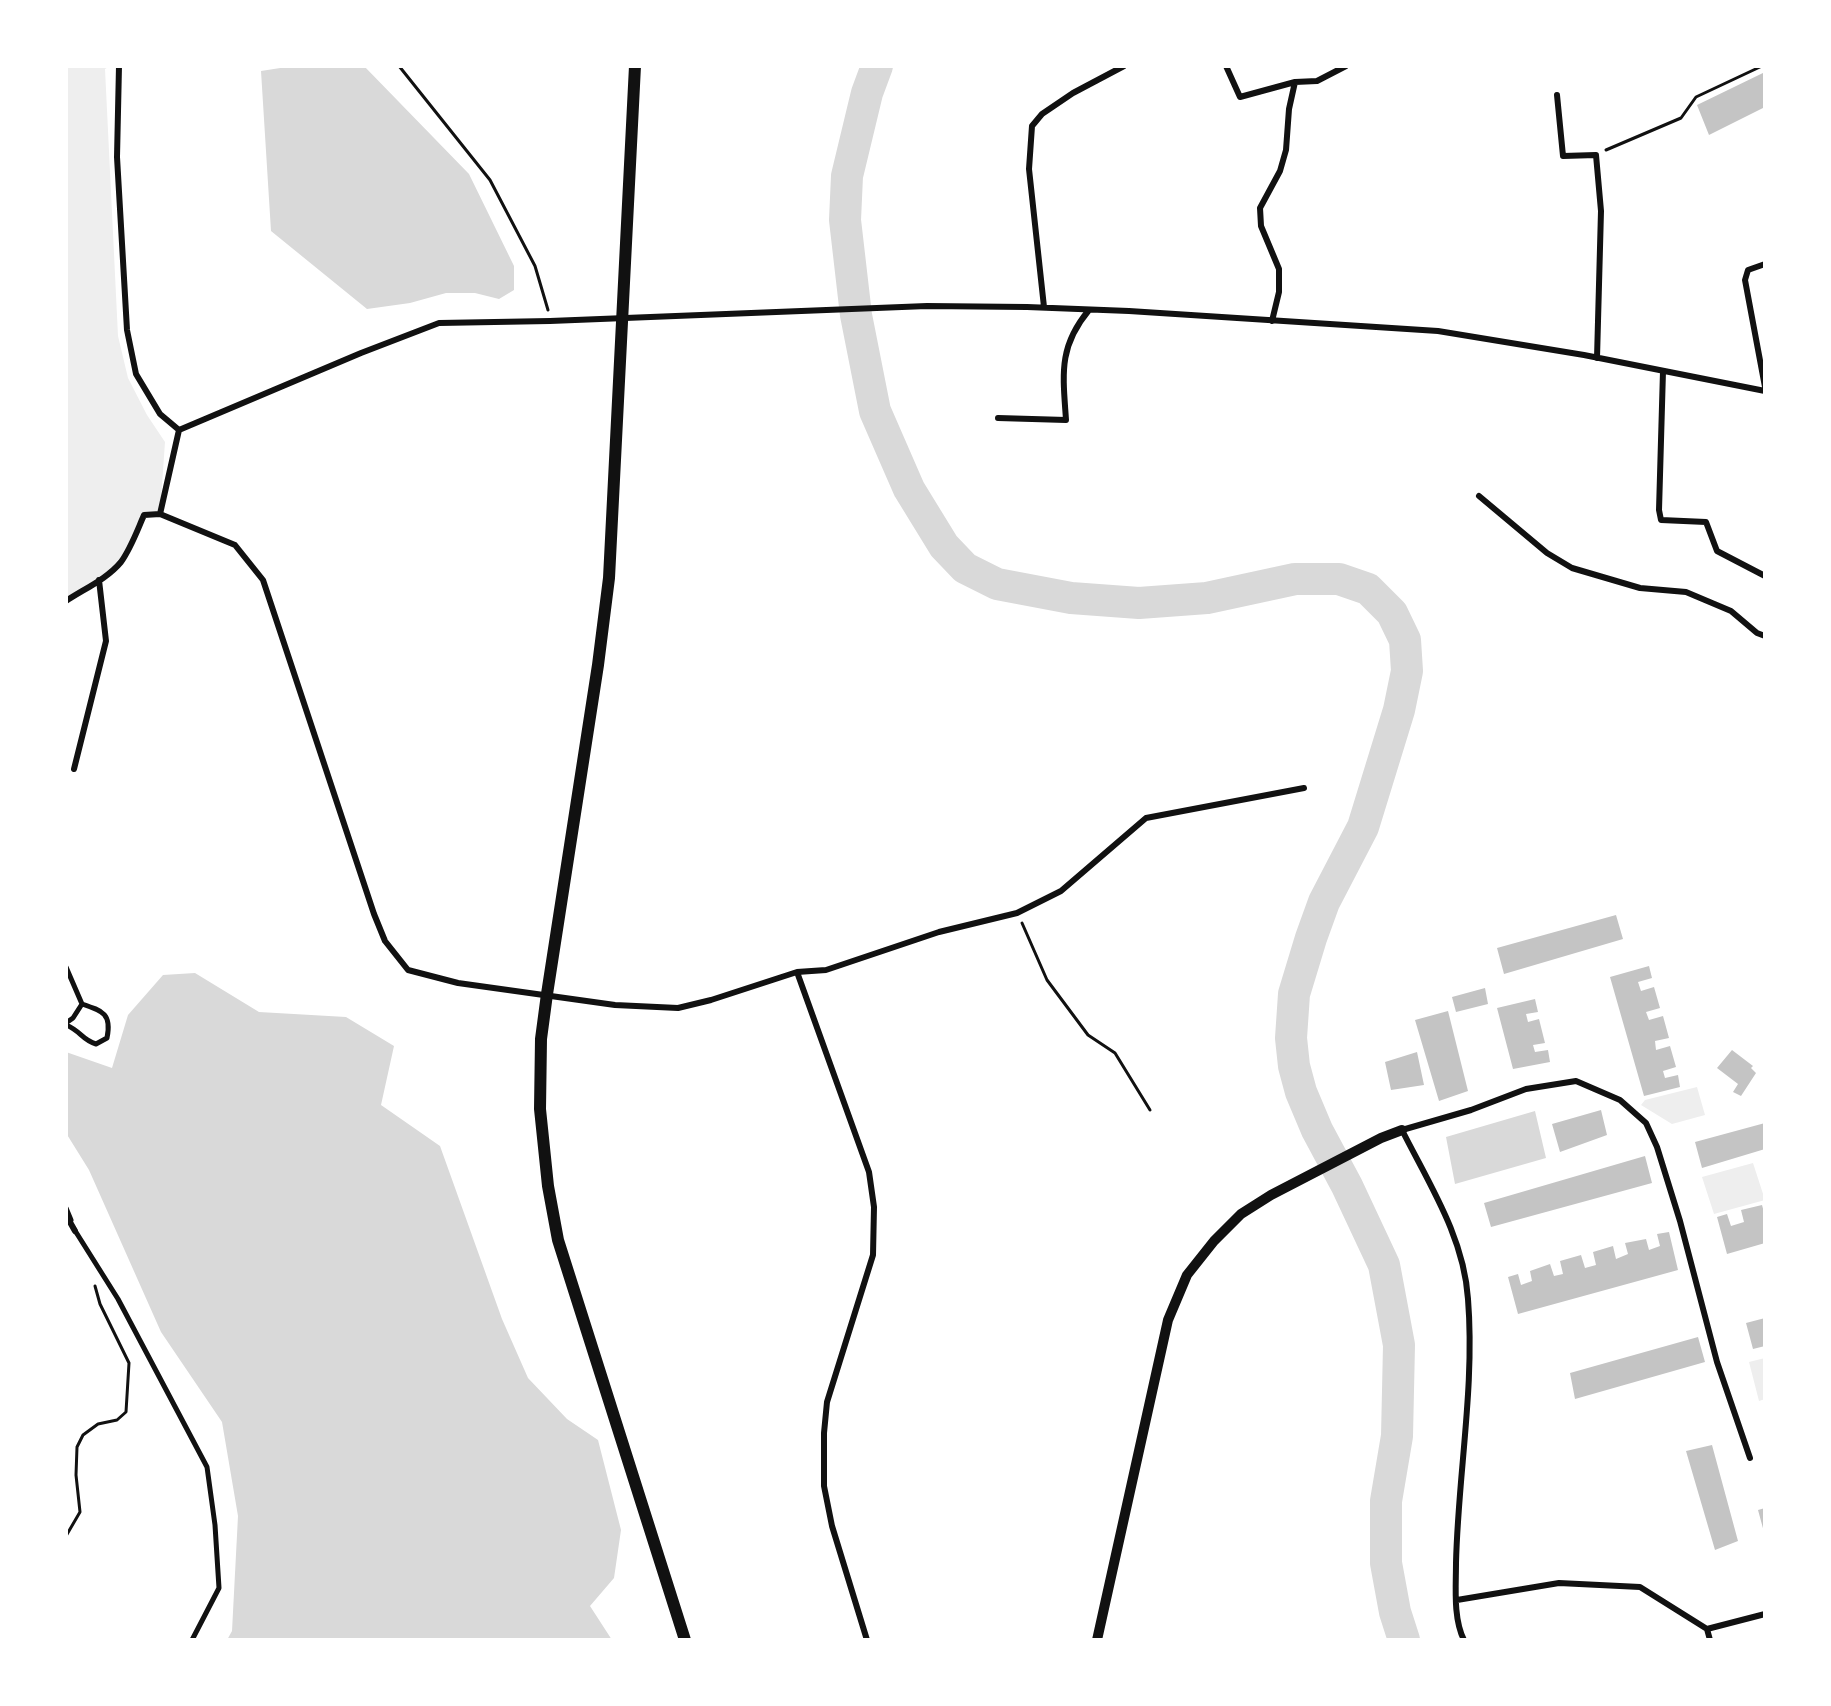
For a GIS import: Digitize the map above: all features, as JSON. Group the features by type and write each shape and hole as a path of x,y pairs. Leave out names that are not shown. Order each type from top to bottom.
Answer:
{"main road":[{"path":"635,66 609,578 598,665 541,1039 540,1109 548,1186 558,1240 685,1640"}],"street":[{"path":"119,66 117,158 127,330 136,374 160,414 179,430"},
{"path":"1044,307 1029,169 1032,126 1042,114 1073,93 1124,66"},
{"path":"1226,66 1240,97 1295,82 1317,81 1346,66"},
{"path":"1272,321 1279,292 1280,269 1261,226 1260,207 1280,171 1286,150 1289,108 1295,82"},
{"path":"1557,95 1563,156 1596,154 1601,211 1597,358"},
{"path":"179,430 361,353 439,323 550,321 927,306 1044,307 1438,331 1765,389 1745,280 1748,270 1765,264"},
{"path":"998,418 1066,420 1063,380 1066,348 1076,326 1089,310"},
{"path":"1662,371 1659,510 1661,520 1706,522 1717,551 1765,576"},
{"path":"160,514 179,430"},
{"path":"1479,496 1547,553 1572,567 1640,588 1686,592 1731,611 1757,633 1765,636"},
{"path":"66,601 111,572 121,561 133,542 144,515 160,514 235,545 263,580 385,941 408,970 458,983 615,1005 678,1008 711,1000 797,972 826,970 939,932 1017,913 1061,891 1146,818 1304,788"},
{"path":"74,769 106,641 99,580"},
{"path":"66,967 82,1004 98,1009 107,1017 110,1028 107,1038 96,1044 87,1041 77,1029 66,1024 82,1004"},
{"path":"797,972 869,1172 874,1207 873,1255 827,1402 824,1432 824,1485 832,1526 867,1640"},
{"path":"1097,1640 1168,1320 1187,1275 1214,1241 1240,1214 1271,1196 1381,1138 1471,1110 1526,1089 1576,1081 1620,1100 1646,1123 1657,1147 1680,1221 1717,1362 1750,1458"},
{"path":"1402,1130 1448,1221 1463,1265 1468,1297 1470,1334 1457,1535 1457,1611 1464,1640"},
{"path":"66,1208 75,1231"},
{"path":"66,1215 118,1299 207,1467 215,1525 219,1588 192,1640"},
{"path":"1457,1600 1559,1583 1640,1587 1707,1629 1710,1640"},
{"path":"1707,1629 1765,1614"}],"path":[{"path":"399,66 490,180 536,266 550,321"},
{"path":"1596,154 1681,118 1696,98 1762,66"},
{"path":"1017,913 1047,980 1088,1035 1115,1053 1150,1110"},
{"path":"66,1536 80,1512 76,1475 77,1447 83,1435 98,1424 117,1420 126,1412 129,1363 100,1304 92,1278"}],"shaded area":[{"path":"66,66 110,66 105,69 118,336 128,378 147,415 165,442 160,514 144,515 133,542 111,572 66,601"},
{"path":"293,66 364,66 469,174 514,266 514,290 499,299 475,293 446,293 410,303 367,309 271,231 261,71"},
{"path":"195,973 259,1012 346,1017 394,1046 381,1105 440,1146 502,1319 528,1378 567,1419 598,1440 621,1530 614,1578 590,1606 612,1640 227,1640 232,1631 238,1516 222,1422 161,1332 89,1170 66,1133 66,1052 112,1068 128,1015 163,975"},
{"path":"1697,1087 1705,1115 1672,1124 1641,1105 1645,1100"},
{"path":"1535,1111 1546,1158 1455,1184 1446,1137"},
{"path":"1753,1163 1765,1200 1714,1214 1702,1177"},
{"path":"1765,1358 1765,1399 1759,1401 1749,1362"}],"building":[{"path":"1765,72 1765,107 1709,135 1697,105"},
{"path":"1616,915 1623,939 1504,974 1497,948"},
{"path":"1649,966 1652,978 1638,982 1641,991 1654,987 1660,1008 1646,1012 1649,1020 1663,1016 1669,1038 1655,1041 1656,1050 1670,1046 1676,1067 1663,1071 1665,1078 1678,1075 1680,1087 1644,1096 1610,977"},
{"path":"1485,988 1488,1004 1456,1012 1452,997"},
{"path":"1535,999 1538,1012 1526,1014 1528,1022 1539,1019 1545,1043 1533,1045 1535,1052 1548,1050 1550,1062 1513,1069 1497,1008"},
{"path":"1448,1011 1468,1091 1439,1101 1415,1020"},
{"path":"1732,1050 1753,1066 1751,1068 1756,1073 1741,1096 1733,1092 1738,1084 1717,1068"},
{"path":"1417,1052 1424,1085 1391,1090 1385,1062"},
{"path":"1601,1110 1607,1135 1560,1152 1552,1124"},
{"path":"1765,1123 1765,1149 1702,1168 1695,1142"},
{"path":"1645,1156 1652,1183 1491,1227 1484,1203"},
{"path":"1762,1205 1765,1216 1765,1243 1727,1254 1717,1217 1727,1214 1731,1226 1744,1222 1741,1210"},
{"path":"1669,1232 1678,1270 1518,1314 1508,1277 1518,1274 1521,1285 1532,1281 1530,1271 1550,1264 1554,1276 1563,1274 1560,1261 1581,1255 1585,1268 1596,1265 1593,1252 1613,1246 1616,1259 1628,1254 1625,1243 1646,1239 1649,1250 1660,1246 1657,1234"},
{"path":"1765,1318 1765,1346 1753,1349 1746,1323"},
{"path":"1698,1337 1705,1362 1575,1399 1570,1373"},
{"path":"1712,1445 1738,1541 1715,1550 1686,1451"},
{"path":"1765,1508 1765,1532 1764,1532 1758,1510"}],"waterway":[{"path":"877,66 867,93 847,176 845,220 856,315 875,411 909,489 944,546 965,568 997,584 1071,598 1139,603 1207,598 1295,579 1339,579 1368,589 1392,613 1405,640 1407,671 1399,710 1363,827 1324,902 1311,938 1294,994 1291,1038 1294,1066 1301,1092 1317,1130 1347,1186 1384,1265 1399,1345 1397,1436 1386,1501 1386,1563 1395,1612 1404,1640"}]}
